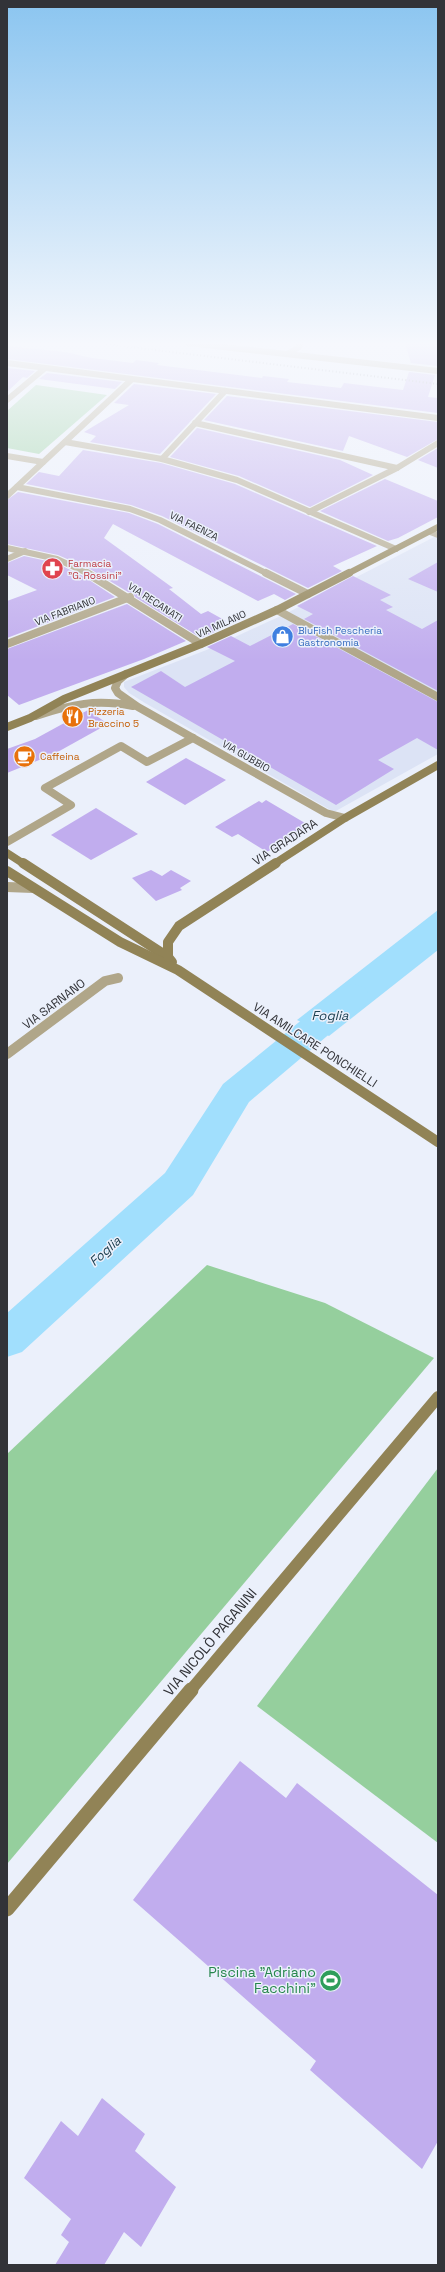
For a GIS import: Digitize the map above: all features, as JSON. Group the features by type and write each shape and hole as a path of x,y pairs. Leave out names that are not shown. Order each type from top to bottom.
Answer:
{"street":[{"path":"7,496 57,449"},
{"path":"108,449 162,458 237,480 396,549"},
{"path":"162,458 170,449"},
{"path":"312,449 397,468"},
{"path":"309,512 397,468 427,449"},
{"path":"7,456 43,462"},
{"name":"VIA FAENZA","path":"17,487 97,501 130,509 160,520 308,594"},
{"name":"VIA MILANO","path":"7,727 30,718 64,699 201,644 277,610 438,527"},
{"path":"430,532 438,535"},
{"name":"VIA RECANATI","path":"7,548 57,559 86,572 130,597 201,644"},
{"path":"7,559 25,551"},
{"name":"VIA FABRIANO","path":"7,644 130,597"},
{"path":"277,610 438,697"},
{"name":"VIA GUBBIO","path":"126,674 118,681 115,688 118,693 138,707 326,813 345,818"},
{"name":"VIA GUBBIO","path":"30,718 83,701 108,700 138,707"},
{"path":"7,842 71,805 45,788 121,746 147,762 193,738"},
{"name":"VIA GRADARA","path":"168,957 168,942 180,926 345,818 438,765"},
{"name":"VIA AMILCARE PONCHIELLI","path":"7,853 168,957 178,970"},
{"name":"VIA AMILCARE PONCHIELLI","path":"7,871 120,942 178,970 438,1142"},
{"path":"7,886 33,888"},
{"name":"VIA SARNANO","path":"7,1054 105,981 118,978"},
{"name":"VIA NICOLÒ PAGANINI","path":"7,1909 438,1397"}],"shaded area":[{"path":"438,535 438,754 334,812 145,703 129,693 124,687 124,682 209,649 285,614"}],"green space":[{"path":"12,449 45,449 39,454"},
{"path":"207,1265 325,1303 434,1358 7,1864 7,1454"},
{"path":"438,1468 438,1843 257,1706"}],"water":[{"name":"Foglia","path":"438,910 438,950 329,1036 297,1020"}],"building":[{"path":"131,449 165,449 160,454"},
{"path":"177,449 291,449 340,460 373,475 310,507 239,476 170,457"},
{"path":"385,449 421,449 407,457"},
{"path":"436,449 438,449 438,468 418,460"},
{"path":"83,450 161,463 235,484 377,546 333,566 342,571 308,588 162,516 131,505 26,484 39,472 59,476"},
{"path":"385,479 438,501 438,517 398,538 388,541 320,511"},
{"path":"18,492 129,513 158,524 296,594 285,600 274,594 258,601 113,524 104,538 173,588 169,589 201,614 208,611 226,621 214,627 219,630 201,638 135,597 133,593 128,592 90,569 58,555 7,544 7,500"},
{"path":"24,556 56,563 83,576 115,597 7,638 7,601 37,590 7,575 7,563"},
{"path":"438,562 438,592 408,579"},
{"path":"353,576 391,595 380,600 393,607 386,610 422,629 438,620 438,691 304,619 313,614 297,606"},
{"path":"127,604 186,641 144,659 19,705 7,695 7,649"},
{"path":"293,624 438,702 438,750 417,738 378,760 394,769 336,805 131,687 161,671 185,687 235,661 207,647 231,636 250,646"},
{"path":"88,710 108,724 54,754 7,773 7,749 35,739"},
{"path":"186,758 226,780 185,805 146,782"},
{"path":"266,800 310,826 267,852 238,834 232,837 215,827 259,801 262,803"},
{"path":"96,808 138,834 91,860 51,835"},
{"path":"151,870 162,876 171,870 191,881 180,888 182,890 156,901 132,878"},
{"name":"Piscina \"Adriano Facchini\"","path":"240,1761 286,1798 297,1783 438,1895 438,2141 422,2169 310,2070 316,2061 133,1900"},
{"path":"102,2098 145,2134 135,2151 176,2187 141,2247 124,2232 104,2265 55,2265 69,2242 61,2235 71,2219 24,2178 61,2121 78,2136"}],"waterway":[{"name":"Foglia","path":"7,1339 179,1184 236,1093 353,996"}],"place":[{"name":"Farmacia \"G. Rossini\"","path":"52,569"},
{"name":"BluFish Pescheria Gastronomia","path":"282,636"},
{"name":"Pizzeria Braccino 5","path":"72,717"},
{"name":"Caffeina","path":"25,756"},
{"name":"Piscina \"Adriano Facchini\"","path":"331,1980"}]}
